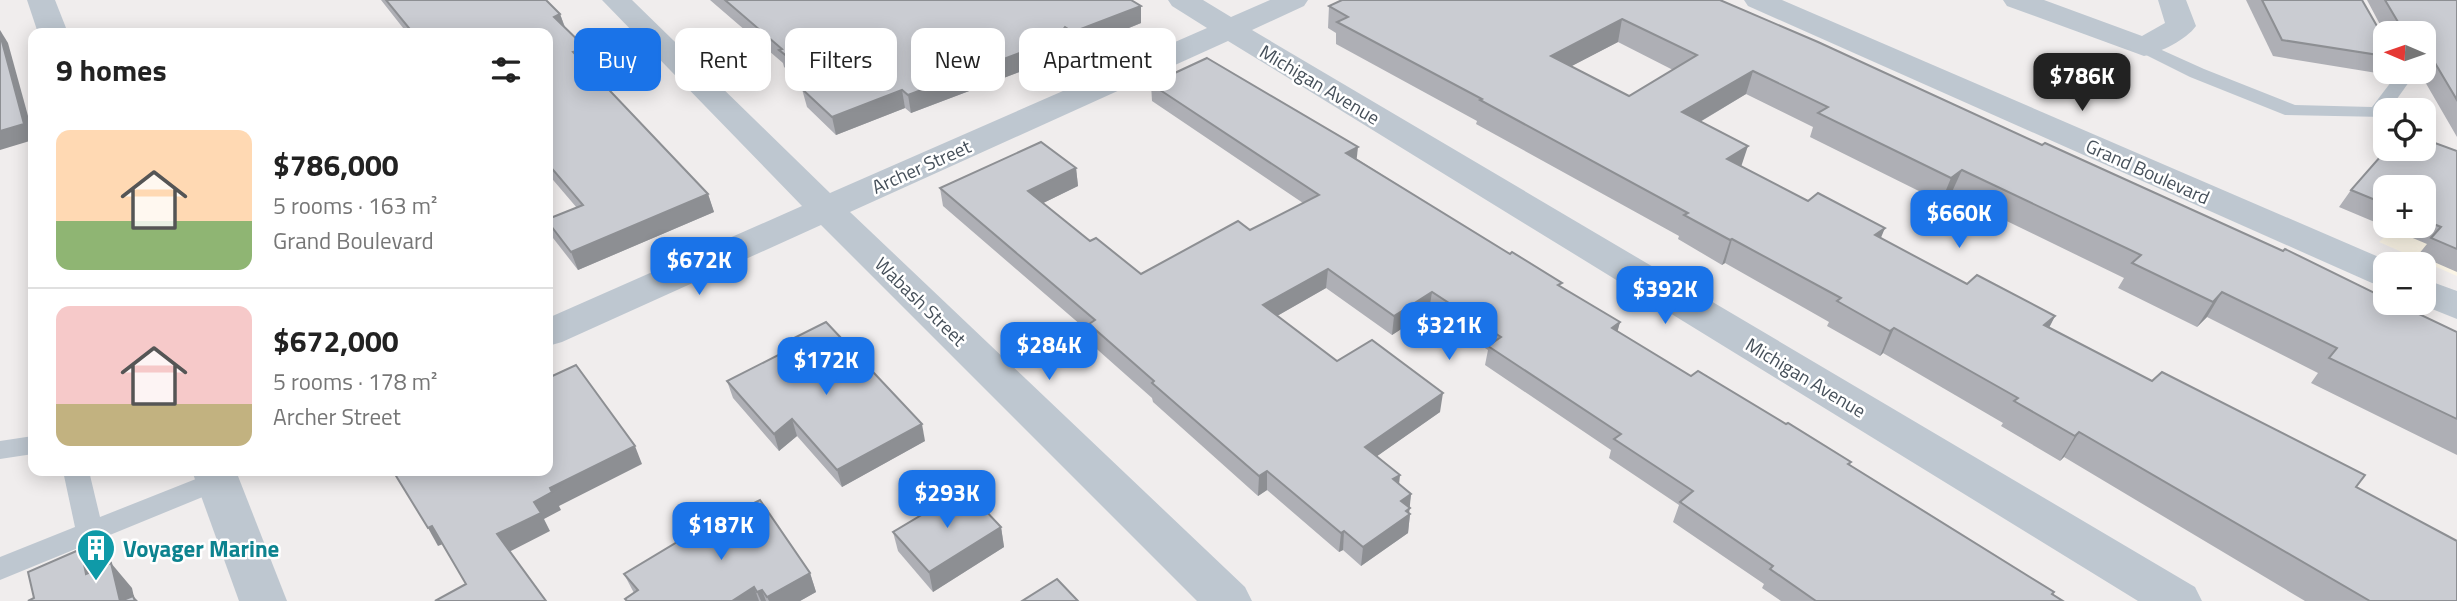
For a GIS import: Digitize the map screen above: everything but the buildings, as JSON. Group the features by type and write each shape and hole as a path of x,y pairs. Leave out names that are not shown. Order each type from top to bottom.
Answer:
{"street":[{"path":"41,0 51,28"},
{"name":"Wabash Street","path":"616,0 1228,601"},
{"name":"Michigan Avenue","path":"1182,0 2178,601"},
{"name":"Archer Street","path":"553,331 1294,0"},
{"name":"Grand Boulevard","path":"1758,0 2373,269"},
{"path":"2017,0 2144,47 2181,26 2172,0"},
{"path":"2436,296 2457,306"},
{"path":"224,476 263,601"}],"lane":[{"path":"2144,47 2197,73 2292,111 2377,113 2399,84"},
{"path":"0,450 28,446"},
{"path":"77,476 90,531"},
{"path":"0,569 218,476"}],"shaded area":[{"path":"2457,222 2457,276 2436,267 2436,252 2402,252 2379,242 2383,238 2436,238 2436,223"}],"place":[{"name":"Voyager Marine","path":"96,582"}]}
